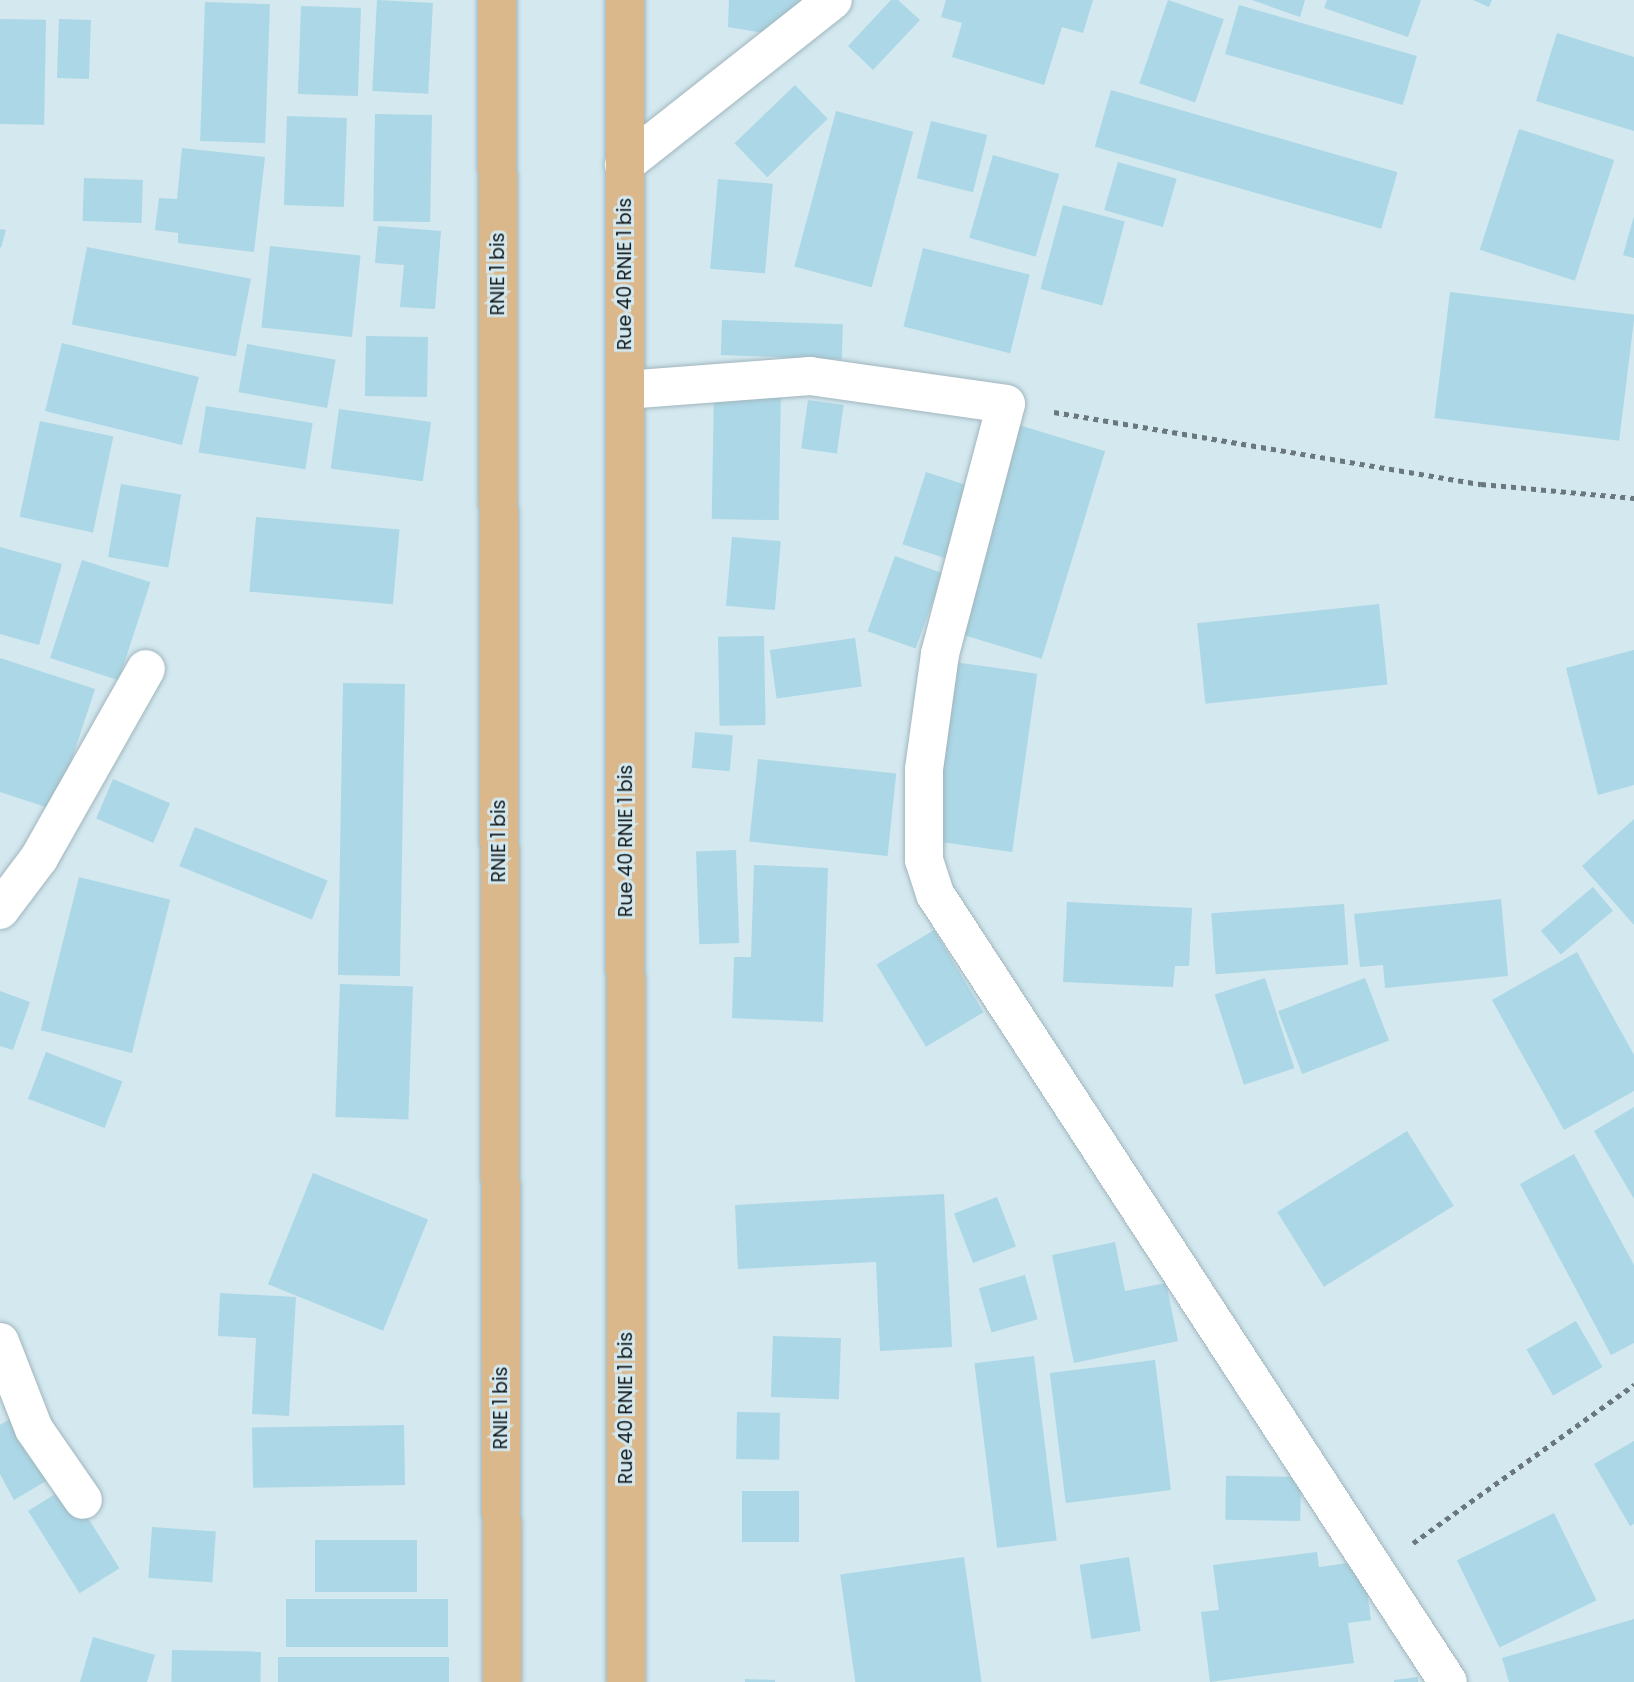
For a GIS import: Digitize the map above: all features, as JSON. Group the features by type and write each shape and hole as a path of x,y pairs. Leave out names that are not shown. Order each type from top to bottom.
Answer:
{"main road":[{"name":"RNIE 1 bis","path":"497,0 502,1682"},
{"name":"Rue 40 RNIE 1 bis","path":"625,0 626,1682"}],"street":[{"path":"624,165 833,0"},
{"path":"625,390 810,376 1006,404 940,654 924,769 924,860 951,922 1378,1568 1448,1682"},
{"path":"0,910 39,858 146,669"},
{"path":"0,1342 34,1429 83,1500"}],"path":[{"path":"1006,404 1481,484 1634,498"},
{"path":"1378,1568 1634,1385"}],"building":[{"path":"377,0 433,3 428,94 372,91"},
{"path":"729,0 812,0 770,34 728,27"},
{"path":"891,0 898,0 920,20 873,70 848,46"},
{"path":"946,0 1093,0 1083,33 1062,27 1044,85 952,57 962,23 941,17"},
{"path":"1168,0 1224,19 1195,102 1139,83"},
{"path":"1252,0 1305,0 1300,17"},
{"path":"1327,0 1421,0 1408,37 1324,8"},
{"path":"1473,0 1492,0 1489,7"},
{"path":"205,2 270,4 265,143 200,141"},
{"path":"1239,5 1417,56 1403,105 1225,54"},
{"path":"301,6 361,8 358,96 298,94"},
{"path":"0,19 46,20 44,125 0,124"},
{"path":"59,19 91,20 89,79 57,78"},
{"path":"1557,33 1634,57 1634,131 1536,101"},
{"path":"795,85 828,119 767,177 735,143"},
{"path":"1111,90 1397,172 1381,229 1095,147"},
{"path":"836,111 913,132 872,287 794,267"},
{"path":"375,114 432,115 430,222 373,221"},
{"path":"287,116 347,118 344,207 284,205"},
{"path":"931,121 987,135 973,192 917,178"},
{"path":"1519,129 1614,160 1575,281 1480,250"},
{"path":"182,148 265,157 254,252 178,243 178,233 155,230 159,198 177,199"},
{"path":"993,155 1059,174 1036,257 969,238"},
{"path":"1118,162 1177,179 1163,227 1104,210"},
{"path":"84,178 143,180 141,223 82,221"},
{"path":"718,179 773,184 765,273 710,269"},
{"path":"1063,205 1125,222 1102,306 1040,289"},
{"path":"1634,216 1634,258 1623,255"},
{"path":"378,226 441,231 435,309 400,307 404,265 375,263"},
{"path":"0,229 6,230 1,248 0,247"},
{"path":"270,246 361,256 352,337 261,328"},
{"path":"87,247 251,279 236,356 72,325"},
{"path":"923,248 1030,275 1010,353 903,327"},
{"path":"1450,292 1634,315 1619,441 1435,418"},
{"path":"722,320 843,324 842,359 721,355"},
{"path":"366,336 428,337 427,397 365,396"},
{"path":"62,343 199,377 182,445 45,411"},
{"path":"247,344 336,360 327,408 238,392"},
{"path":"714,390 781,391 779,520 712,519"},
{"path":"808,400 844,405 837,454 801,449"},
{"path":"206,406 313,423 305,469 199,452"},
{"path":"339,409 431,422 423,481 331,468"},
{"path":"40,421 113,437 93,532 20,517"},
{"path":"1019,425 1105,451 1042,659 956,633"},
{"path":"926,472 970,486 946,558 903,544"},
{"path":"121,484 181,495 168,567 108,557"},
{"path":"256,517 399,530 393,604 249,592"},
{"path":"732,537 781,541 775,610 726,606"},
{"path":"0,547 62,564 39,645 0,634"},
{"path":"895,556 943,573 916,649 868,631"},
{"path":"82,560 150,582 119,680 50,658"},
{"path":"1379,604 1387,685 1205,704 1197,623"},
{"path":"764,636 766,725 720,726 718,637"},
{"path":"855,638 862,687 777,698 770,650"},
{"path":"1634,650 1634,785 1598,795 1566,668"},
{"path":"0,658 95,689 55,810 0,792"},
{"path":"954,662 1037,674 1012,852 929,840"},
{"path":"343,683 405,684 400,976 338,975"},
{"path":"695,732 733,735 730,771 692,768"},
{"path":"758,759 896,774 888,856 749,842"},
{"path":"113,779 170,803 153,843 96,819"},
{"path":"1634,819 1634,925 1582,866"},
{"path":"195,827 328,881 312,920 179,866"},
{"path":"736,850 739,943 699,944 696,851"},
{"path":"754,865 828,868 823,1022 732,1018 734,957 751,957"},
{"path":"79,877 170,900 132,1053 41,1030"},
{"path":"1593,887 1613,911 1561,954 1541,931"},
{"path":"1501,899 1508,976 1385,988 1383,965 1360,967 1354,914"},
{"path":"1067,902 1192,908 1189,966 1175,966 1173,987 1063,982"},
{"path":"1344,904 1348,965 1216,974 1211,913"},
{"path":"934,930 983,1012 926,1047 877,965"},
{"path":"1577,952 1634,1055 1634,1091 1564,1130 1492,1000"},
{"path":"1265,978 1294,1068 1244,1085 1215,994"},
{"path":"1365,978 1389,1041 1302,1074 1278,1011"},
{"path":"340,984 413,987 408,1119 335,1117"},
{"path":"0,991 30,1002 13,1050 0,1046"},
{"path":"46,1052 123,1081 105,1128 28,1099"},
{"path":"1634,1107 1634,1199 1594,1131"},
{"path":"1407,1131 1454,1206 1324,1287 1277,1212"},
{"path":"1574,1154 1634,1265 1634,1343 1611,1355 1520,1184"},
{"path":"313,1173 428,1219 383,1331 268,1284"},
{"path":"944,1194 952,1347 880,1351 876,1262 738,1269 735,1205"},
{"path":"997,1197 1016,1246 973,1263 954,1213"},
{"path":"1115,1242 1125,1291 1166,1283 1178,1341 1074,1363 1052,1255"},
{"path":"1025,1275 1038,1319 992,1332 979,1288"},
{"path":"220,1293 296,1297 289,1416 252,1414 256,1338 218,1336"},
{"path":"1576,1321 1602,1367 1553,1395 1527,1350"},
{"path":"773,1336 841,1338 839,1399 771,1397"},
{"path":"1034,1356 1057,1541 997,1548 974,1363"},
{"path":"1155,1360 1171,1490 1066,1503 1050,1373"},
{"path":"737,1412 780,1413 779,1460 736,1459"},
{"path":"18,1414 53,1477 14,1500 0,1474 0,1425"},
{"path":"404,1425 405,1485 253,1488 252,1428"},
{"path":"1634,1441 1634,1524 1630,1526 1594,1464"},
{"path":"1226,1476 1301,1477 1300,1521 1225,1520"},
{"path":"68,1486 119,1568 80,1593 28,1511"},
{"path":"742,1491 799,1491 799,1542 742,1542"},
{"path":"1554,1513 1597,1600 1499,1648 1457,1560"},
{"path":"152,1527 216,1531 212,1582 148,1578"},
{"path":"315,1540 417,1540 417,1592 315,1592"},
{"path":"1317,1552 1319,1567 1363,1561 1371,1620 1348,1623 1354,1663 1210,1682 1201,1612 1219,1610 1213,1565"},
{"path":"964,1557 982,1682 855,1682 840,1574"},
{"path":"1129,1557 1141,1631 1091,1639 1080,1565"},
{"path":"286,1599 448,1599 448,1647 286,1647"},
{"path":"1634,1619 1634,1682 1509,1682 1502,1658"},
{"path":"93,1637 155,1655 147,1682 80,1682"},
{"path":"172,1650 261,1652 260,1682 171,1682"},
{"path":"278,1657 449,1657 449,1682 278,1682"},
{"path":"1418,1677 1418,1682 1394,1682 1394,1680"},
{"path":"745,1679 775,1680 775,1682 745,1682"}]}
